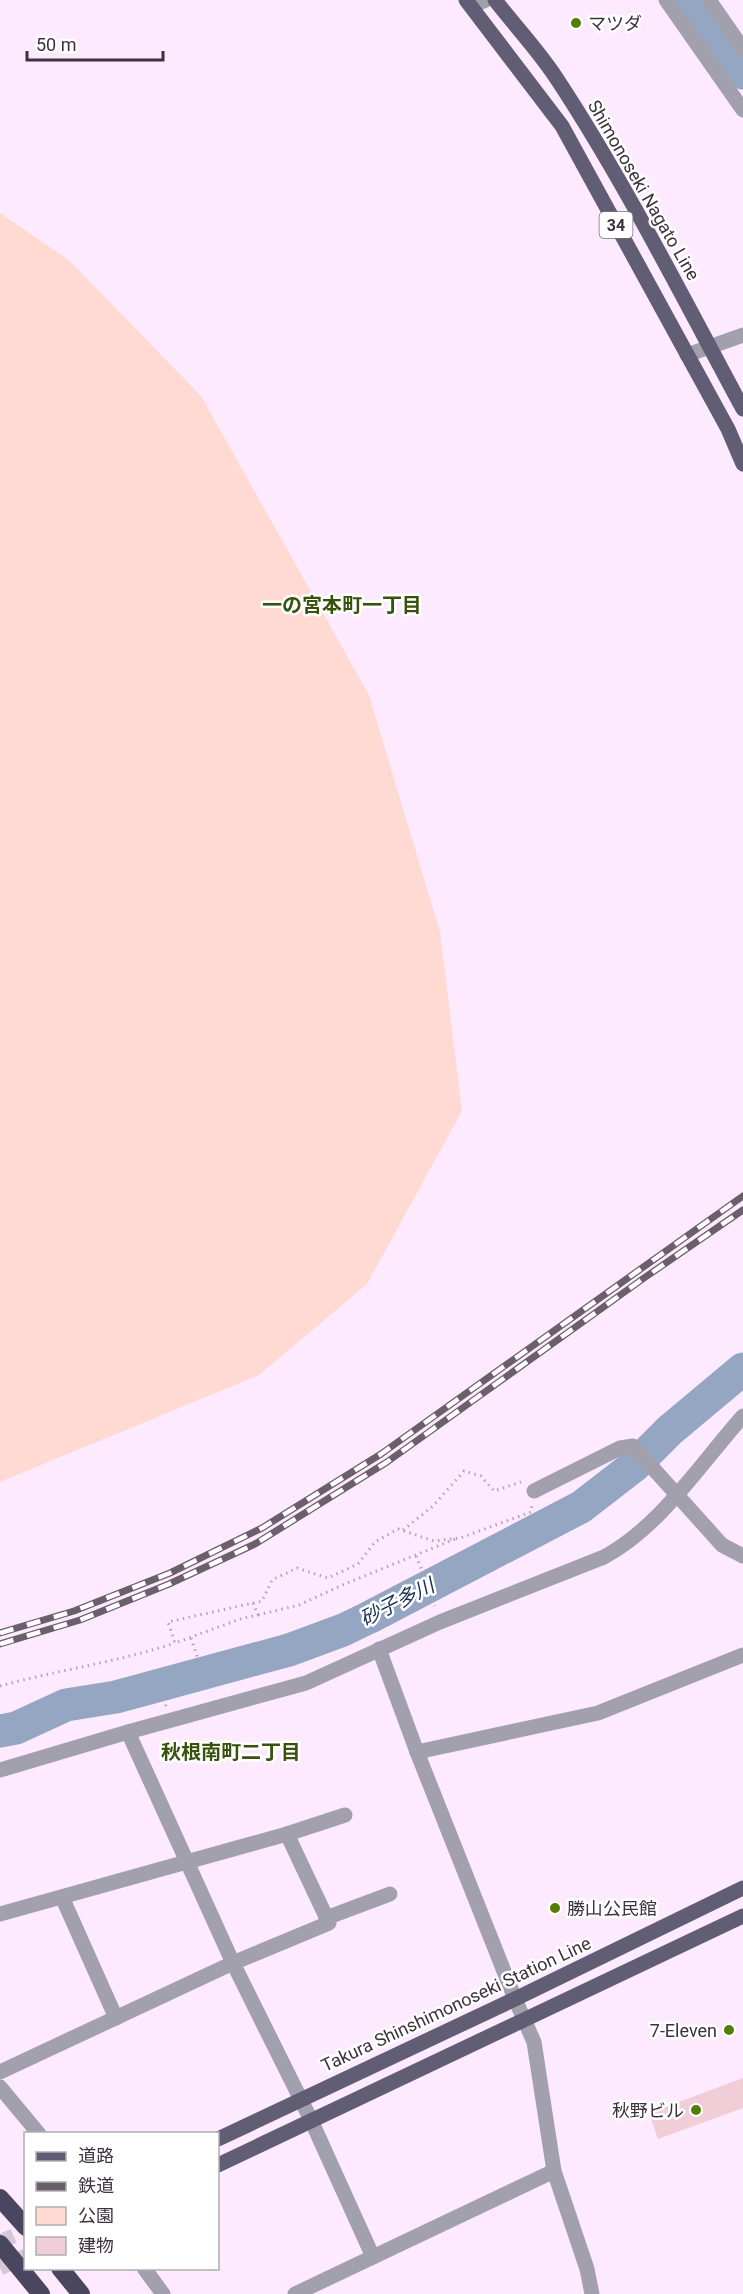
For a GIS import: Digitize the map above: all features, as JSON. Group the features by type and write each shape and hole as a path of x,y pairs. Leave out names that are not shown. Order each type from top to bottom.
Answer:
{"highway":[{"path":"0,2198 24,2225"},
{"path":"0,2244 41,2294"},
{"path":"62,2270 81,2294"}],"main road":[{"name":"Shimonoseki Nagato Line","path":"495,0 556,77 635,210 743,409"},
{"name":"34","path":"468,3 562,126 728,429 743,464"},
{"name":"Takura Shinshimonoseki Station Line","path":"219,2139 515,1999 743,1888"},
{"path":"219,2165 743,1916"}],"street":[{"path":"468,3 486,0"},
{"path":"666,0 743,110"},
{"path":"709,0 743,49"},
{"path":"687,355 743,335"},
{"path":"0,1770 306,1683 440,1622 604,1557 626,1545 676,1496 743,1416"},
{"path":"534,1491 620,1448 633,1446 722,1545 743,1556"},
{"path":"379,1649 417,1752 534,2042 554,2170 587,2269 590,2293"},
{"path":"417,1752 598,1713 743,1655"},
{"path":"128,1732 233,1963 311,2120 373,2257"},
{"path":"0,1914 187,1863 345,1815"},
{"path":"0,2072 233,1963 328,1923 287,1834"},
{"path":"326,1918 390,1894"},
{"path":"62,1897 116,2018"},
{"path":"0,2087 38,2132"},
{"path":"295,2294 554,2170"},
{"path":"145,2270 163,2294"}],"path":[{"path":"0,1686 47,1673 135,1656 243,1618 299,1605 458,1538 531,1512 534,1491 521,1482 494,1491 481,1476 464,1471 432,1506 402,1530"},
{"path":"175,1643 168,1623 262,1601 272,1580 297,1568 328,1578 358,1564 375,1542 398,1528 434,1541 458,1538"},
{"path":"416,1556 425,1576"},
{"path":"253,1603 258,1615"},
{"path":"191,1637 198,1659"},
{"path":"159,1688 169,1714"}],"green space":[{"path":"0,213 69,260 201,396 369,695 440,932 462,1111 367,1284 259,1375 0,1482"}],"building":[{"name":"秋野ビル","path":"743,2078 743,2108 658,2139 649,2113"}],"waterway":[{"path":"691,0 743,73"},
{"name":"砂子多川","path":"0,1731 16,1728 66,1705 116,1697 289,1650 343,1630 370,1617 581,1507 634,1466 670,1430 743,1369"}],"tunnel":[{"path":"0,2242 24,2231"},
{"path":"0,2268 24,2257"}],"railway":[{"path":"0,1633 74,1611 170,1573 262,1528 381,1454 743,1196"},
{"path":"0,1644 80,1620 169,1584 255,1544 387,1462 743,1210"}],"place":[{"name":"マツダ","path":"576,23"},
{"name":"勝山公民館","path":"555,1908"},
{"name":"7-Eleven","path":"729,2030"},
{"name":"秋野ビル","path":"696,2110"}],"district":[{"name":"一の宮本町一丁目","path":"342,605"},
{"name":"秋根南町二丁目","path":"231,1752"}]}
